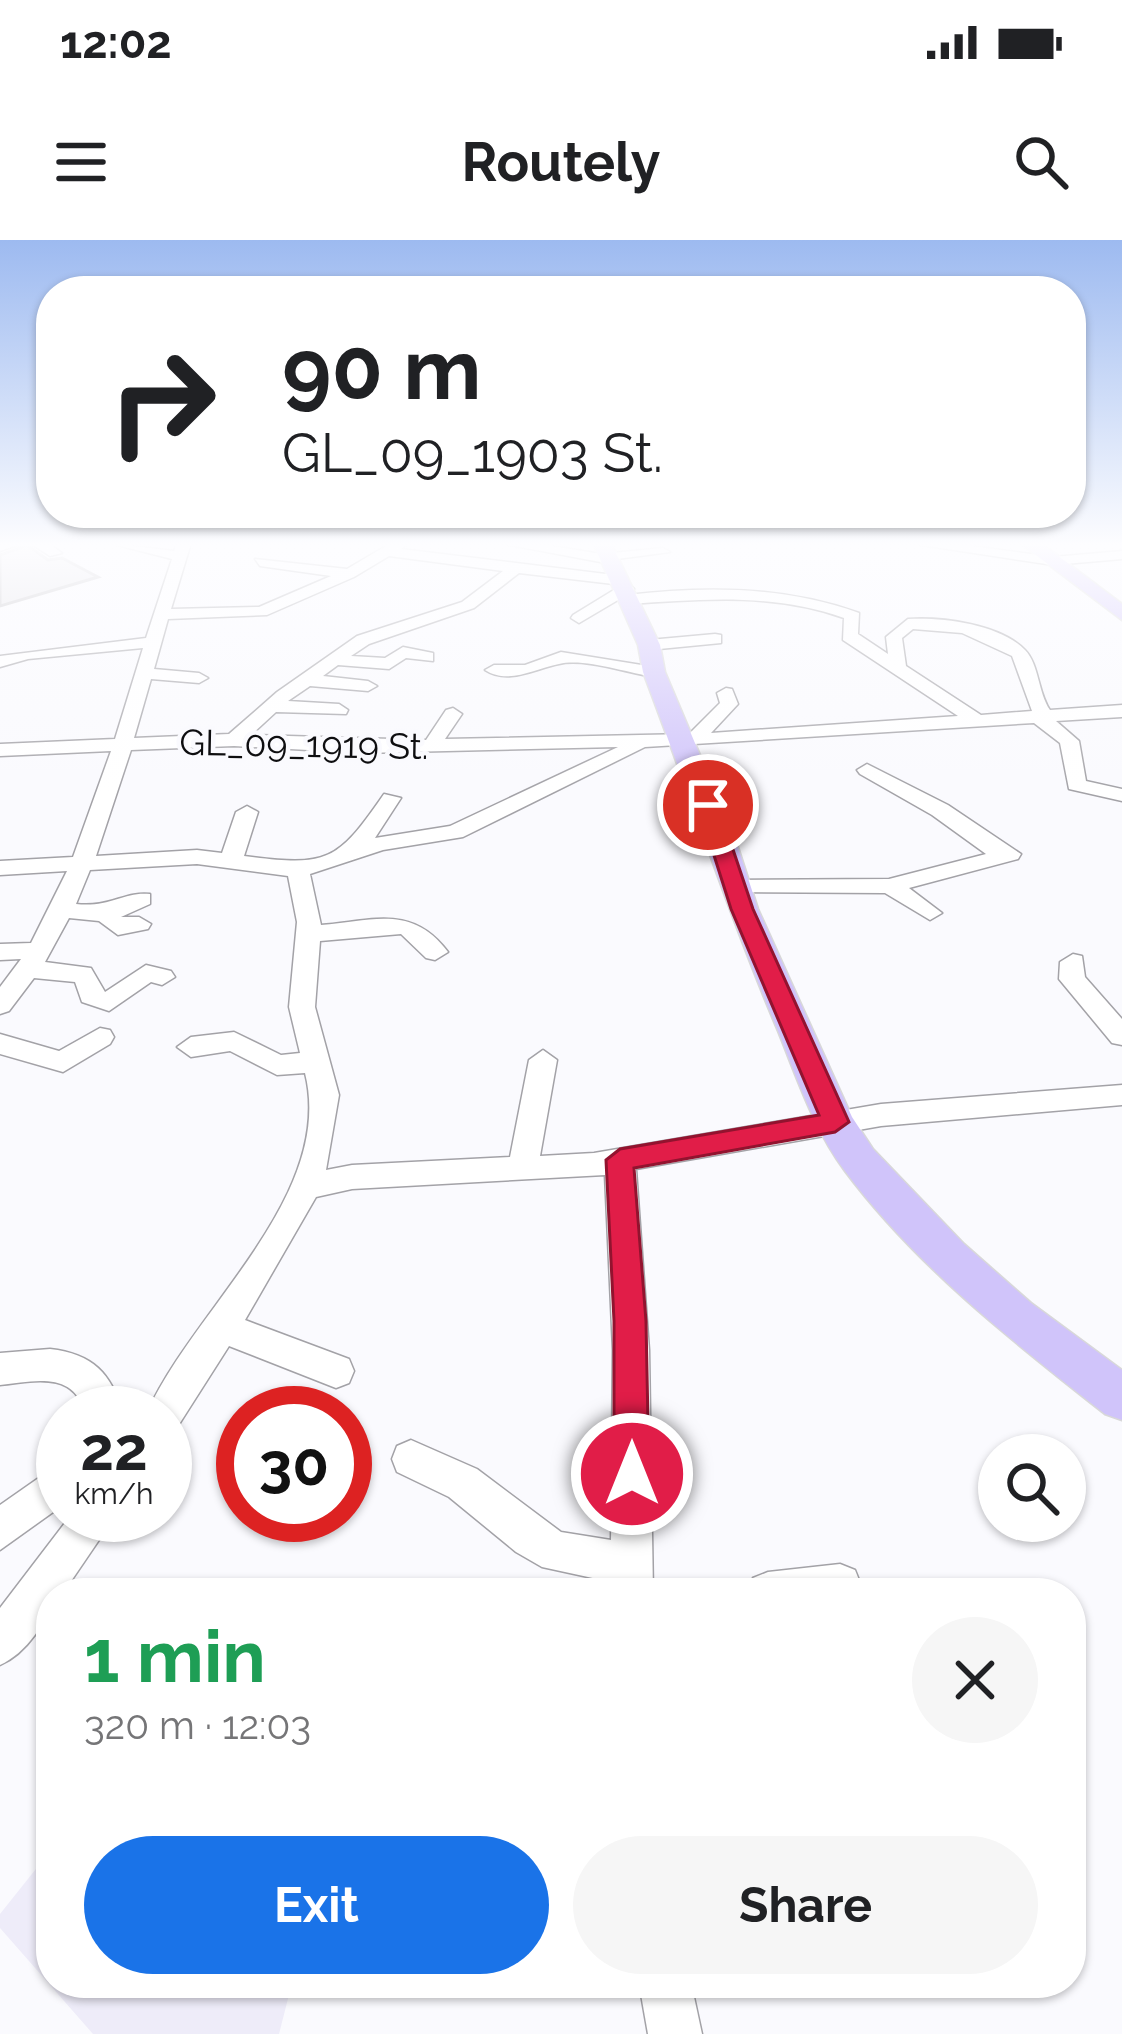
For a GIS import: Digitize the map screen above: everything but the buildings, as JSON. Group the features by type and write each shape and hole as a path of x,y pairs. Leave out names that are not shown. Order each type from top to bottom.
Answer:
{"main road":[{"path":"641,627 674,740 835,1122 881,1189 917,1227 1015,1317 1122,1398"}],"street":[{"path":"0,1005 36,960 62,910 122,743 156,627"},
{"path":"380,627 385,629"},
{"path":"233,740 335,660 393,627"},
{"path":"849,627 846,634 981,723"},
{"path":"898,665 894,638 905,627"},
{"path":"946,627 1020,654 1043,718 1069,741 1076,785 1122,795"},
{"path":"649,644 715,639"},
{"path":"0,662 22,651 51,652 92,643 152,643"},
{"path":"335,660 388,664 403,652 428,657"},
{"path":"142,673 190,677 213,657"},
{"path":"494,670 527,670 561,657 654,672"},
{"path":"307,680 368,686"},
{"path":"0,868 232,858 298,870 356,850 455,832 674,740 729,704 726,693"},
{"path":"273,706 339,710"},
{"name":"GL_09_1919 St.","path":"0,750 233,740 431,746 674,740 1122,711"},
{"path":"431,746 453,714"},
{"name":"GL_09_1919 St.","path":"486,745 498,771"},
{"path":"734,887 890,886 1006,854 940,810 866,770"},
{"path":"356,850 391,798"},
{"path":"232,858 247,812"},
{"path":"184,1386 306,1187 323,1120 325,1095 302,1007 308,934 298,870"},
{"path":"890,886 930,913"},
{"path":"62,910 106,915 118,928 141,911"},
{"path":"308,934 403,926 415,930 435,952"},
{"path":"0,952 82,974 89,980 91,996 109,1002 146,973 162,977"},
{"path":"1073,962 1072,979 1117,1020"},
{"path":"0,1044 63,1062 100,1037"},
{"path":"191,1047 234,1041 277,1065 316,1062"},
{"path":"523,1167 543,1060"},
{"path":"306,1187 352,1177 620,1160 835,1122 1122,1095"},
{"path":"411,1459 464,1483 530,1538 631,1578 631,1350 620,1160"},
{"path":"222,1328 336,1371"},
{"path":"0,1369 56,1363 82,1373 94,1386"},
{"path":"0,1530 36,1501"},
{"path":"49,1578 77,1542"},
{"path":"0,1643 36,1595"},
{"path":"668,1998 675,2034"}],"shaded area":[{"path":"36,1869 36,1969 0,1928 0,1914"},
{"path":"61,1998 288,1998 279,2034 93,2034"}],"route":[{"path":"632,1474 630,1321 620,1160 835,1122 742,909 708,805"}]}
